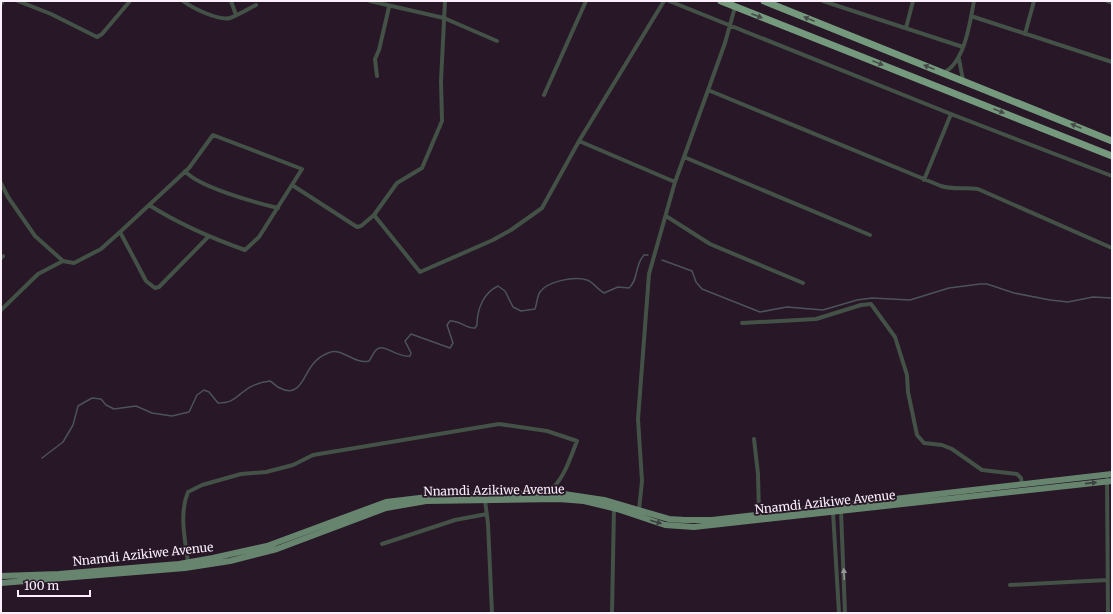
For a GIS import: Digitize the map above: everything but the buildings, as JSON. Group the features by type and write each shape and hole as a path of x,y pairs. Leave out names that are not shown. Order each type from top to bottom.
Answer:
{"highway":[{"path":"721,1 1112,156"},
{"path":"769,2 1112,141"}],"main road":[{"name":"Nnamdi Azikiwe Avenue","path":"1,583 149,572 208,565 277,549 364,515 397,505 426,501 559,499 584,501 639,510 669,519 712,520 1022,484 1110,478"},
{"name":"Nnamdi Azikiwe Avenue","path":"1,576 59,574 188,562 267,546 396,500 428,496 548,493 577,496 614,506 654,522 677,526 706,526 1110,478"}],"street":[{"path":"18,1 51,14 97,37 102,34 130,1"},
{"path":"183,1 202,11 221,18 229,18 256,5"},
{"path":"231,1 236,14"},
{"path":"370,1 389,7 444,18 497,41"},
{"path":"292,184 357,227 361,226 374,215 397,183 422,168 442,121 440,81 445,1"},
{"path":"544,95 586,1"},
{"path":"374,215 415,268 420,272 493,240 511,230 542,208 579,141 664,1"},
{"path":"669,1 951,114 1112,176"},
{"path":"823,1 962,47"},
{"path":"906,28 914,1"},
{"path":"963,80 959,59 974,1"},
{"path":"1025,34 1034,1"},
{"path":"1107,1 1112,3"},
{"path":"377,76 375,59 379,50 389,7"},
{"path":"639,510 642,481 638,419 646,290 649,274 675,182 708,90 735,7"},
{"path":"971,16 1112,62"},
{"path":"943,73 952,67 959,59"},
{"path":"708,90 924,180 949,189 966,187 978,189 1112,248"},
{"path":"924,180 951,114"},
{"path":"1,183 8,197 35,236 63,261 74,263 101,249 120,232 149,205 186,171 212,136 216,135 302,169 259,237 245,250 174,221 149,205"},
{"path":"579,141 675,182"},
{"path":"684,157 870,235"},
{"path":"186,171 193,178 240,199 278,208"},
{"path":"666,216 710,244 803,283"},
{"path":"120,232 146,281 154,288 159,287 209,236"},
{"path":"1,310 38,274 63,261"},
{"path":"742,323 816,319 861,305 871,304 895,337 907,375 908,392 916,435 924,443 942,444 952,449 982,470 1017,474 1021,478 1022,484"},
{"path":"188,562 183,529 184,501 188,492 202,485 241,474 266,472 293,465 313,455 499,424 547,431 577,441 558,485 548,493"},
{"path":"754,439 758,474 759,514"},
{"path":"1108,613 1107,580 1110,478"},
{"path":"485,500 492,613"},
{"path":"612,613 614,506"},
{"path":"841,511 845,613"},
{"path":"833,512 838,613"},
{"path":"382,544 455,520 487,514"},
{"path":"1010,585 1107,580"}],"waterway":[{"path":"42,458 63,442 73,425 78,406 92,398 101,399 106,405 114,409 136,406 152,413 172,416 189,412 197,395 204,390 209,392 218,403 235,399 249,388 270,381 287,391 292,390 301,384 316,360 333,351 363,362 369,361 375,351 379,348 387,349 400,355 410,356 411,353 405,341 411,334 450,348 453,343 447,325 450,321 475,328 482,302 488,293 498,286 505,291 513,307 521,311 535,309 540,292 549,285 562,280 587,280 604,293 618,287 629,288 634,281 641,259 644,255 648,255"},
{"path":"662,260 692,271 696,282 702,289 760,312 787,307 823,310 857,300 872,298 910,300 949,288 980,284 987,284 1014,293 1068,302 1093,297 1112,298"}]}
